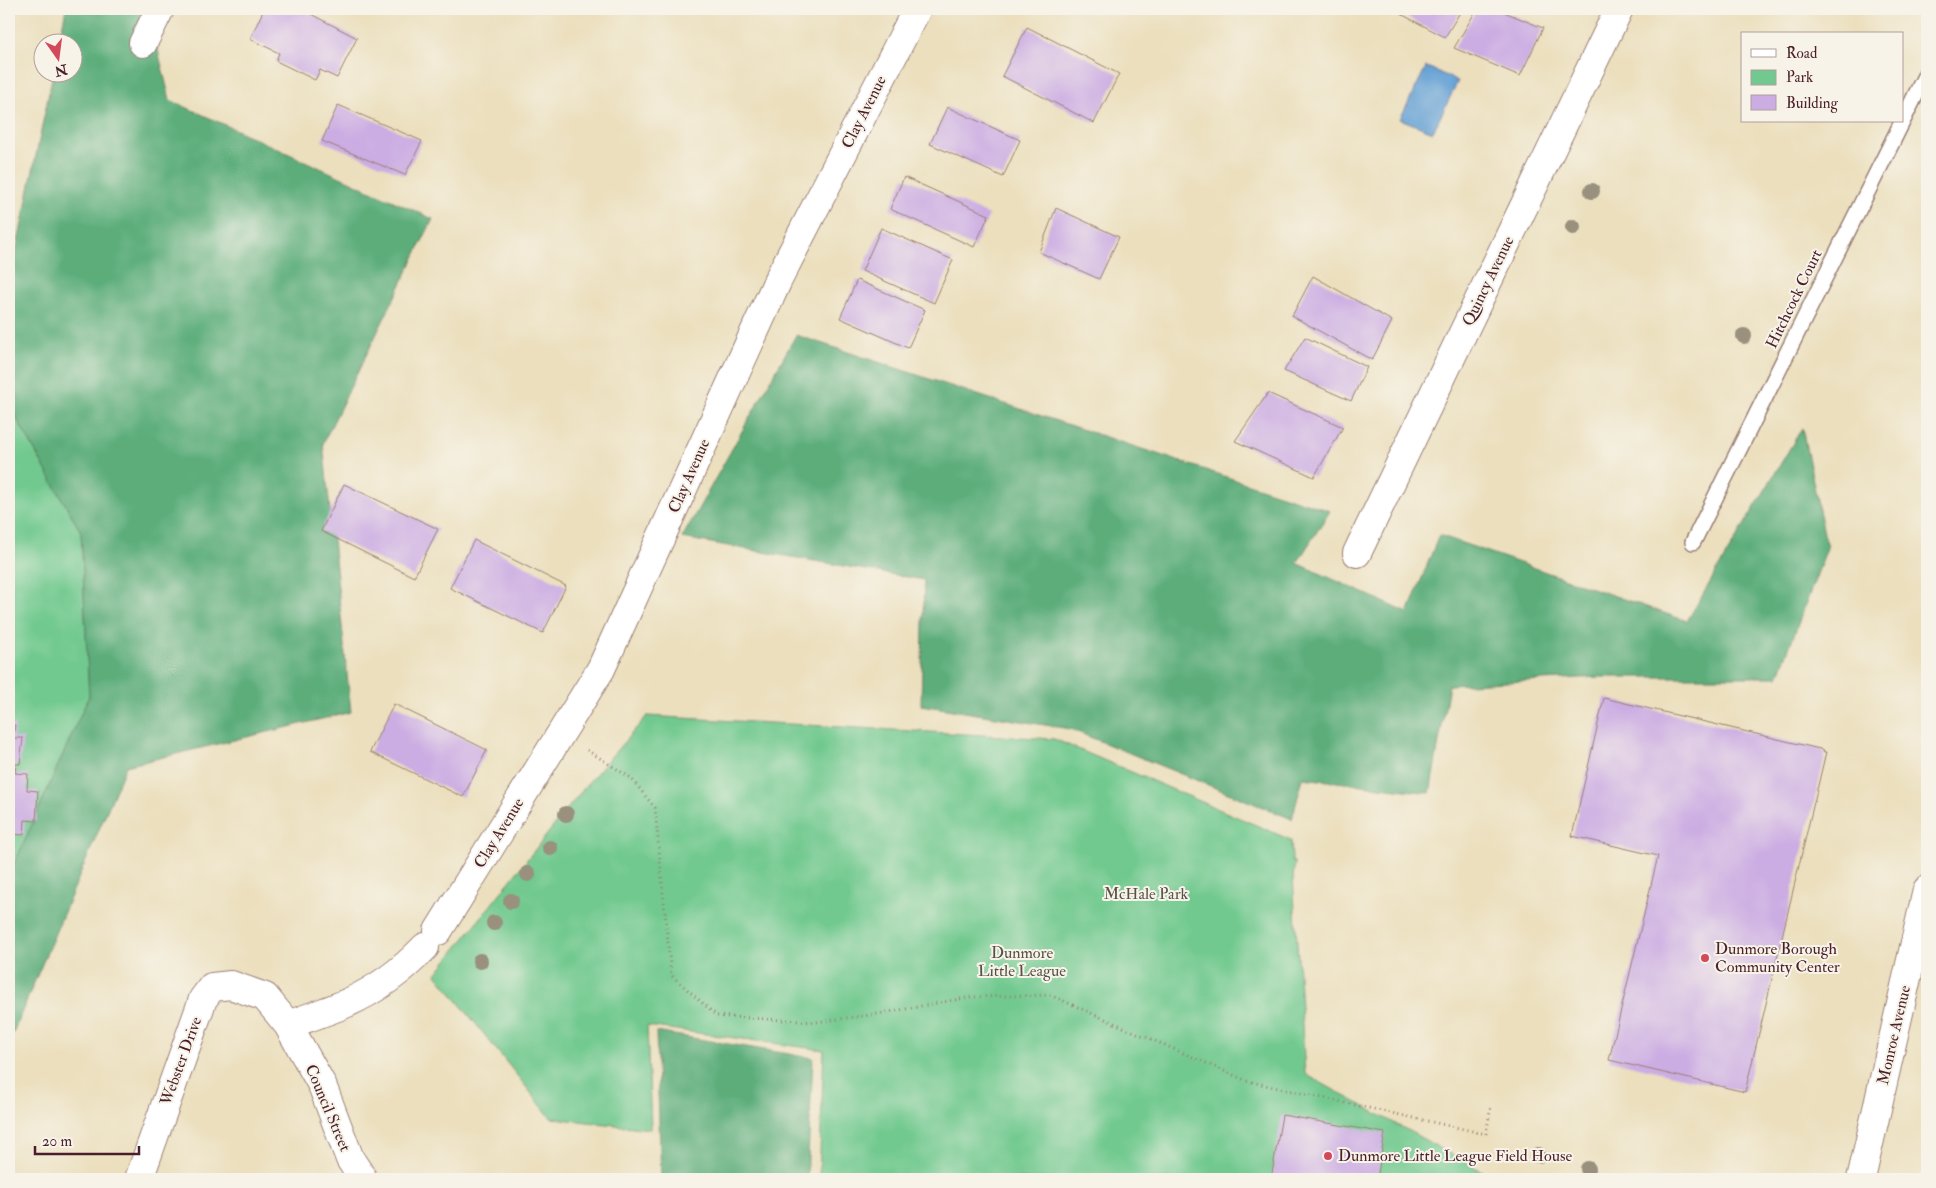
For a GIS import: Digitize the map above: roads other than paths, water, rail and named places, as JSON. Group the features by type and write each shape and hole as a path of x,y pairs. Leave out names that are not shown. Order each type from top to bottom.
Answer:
{"street":[{"path":"143,43 160,9"},
{"name":"Clay Avenue","path":"288,1025 347,1003 370,990 405,967 432,939 601,669 778,280 917,9"},
{"name":"Quincy Avenue","path":"1357,553 1619,9"},
{"name":"Monroe Avenue","path":"1861,1179 1927,890"},
{"name":"Council Street","path":"203,999 212,987 231,985 265,997 288,1025 322,1085 350,1159 363,1179"},
{"name":"Webster Drive","path":"139,1179 203,999"}],"lane":[{"name":"Hitchcock Court","path":"1904,118 1927,72"},
{"name":"Hitchcock Court","path":"1693,542 1902,122"}],"water":[{"path":"1425,66 1458,81 1433,132 1400,119"}],"place":[{"name":"Dunmore Borough Community Center","path":"1705,958"},
{"name":"Dunmore Little League Field House","path":"1328,1156"}],"park label":[{"name":"McHale Park","path":"1146,894"},
{"name":"Dunmore Little League","path":"1022,962"}]}
